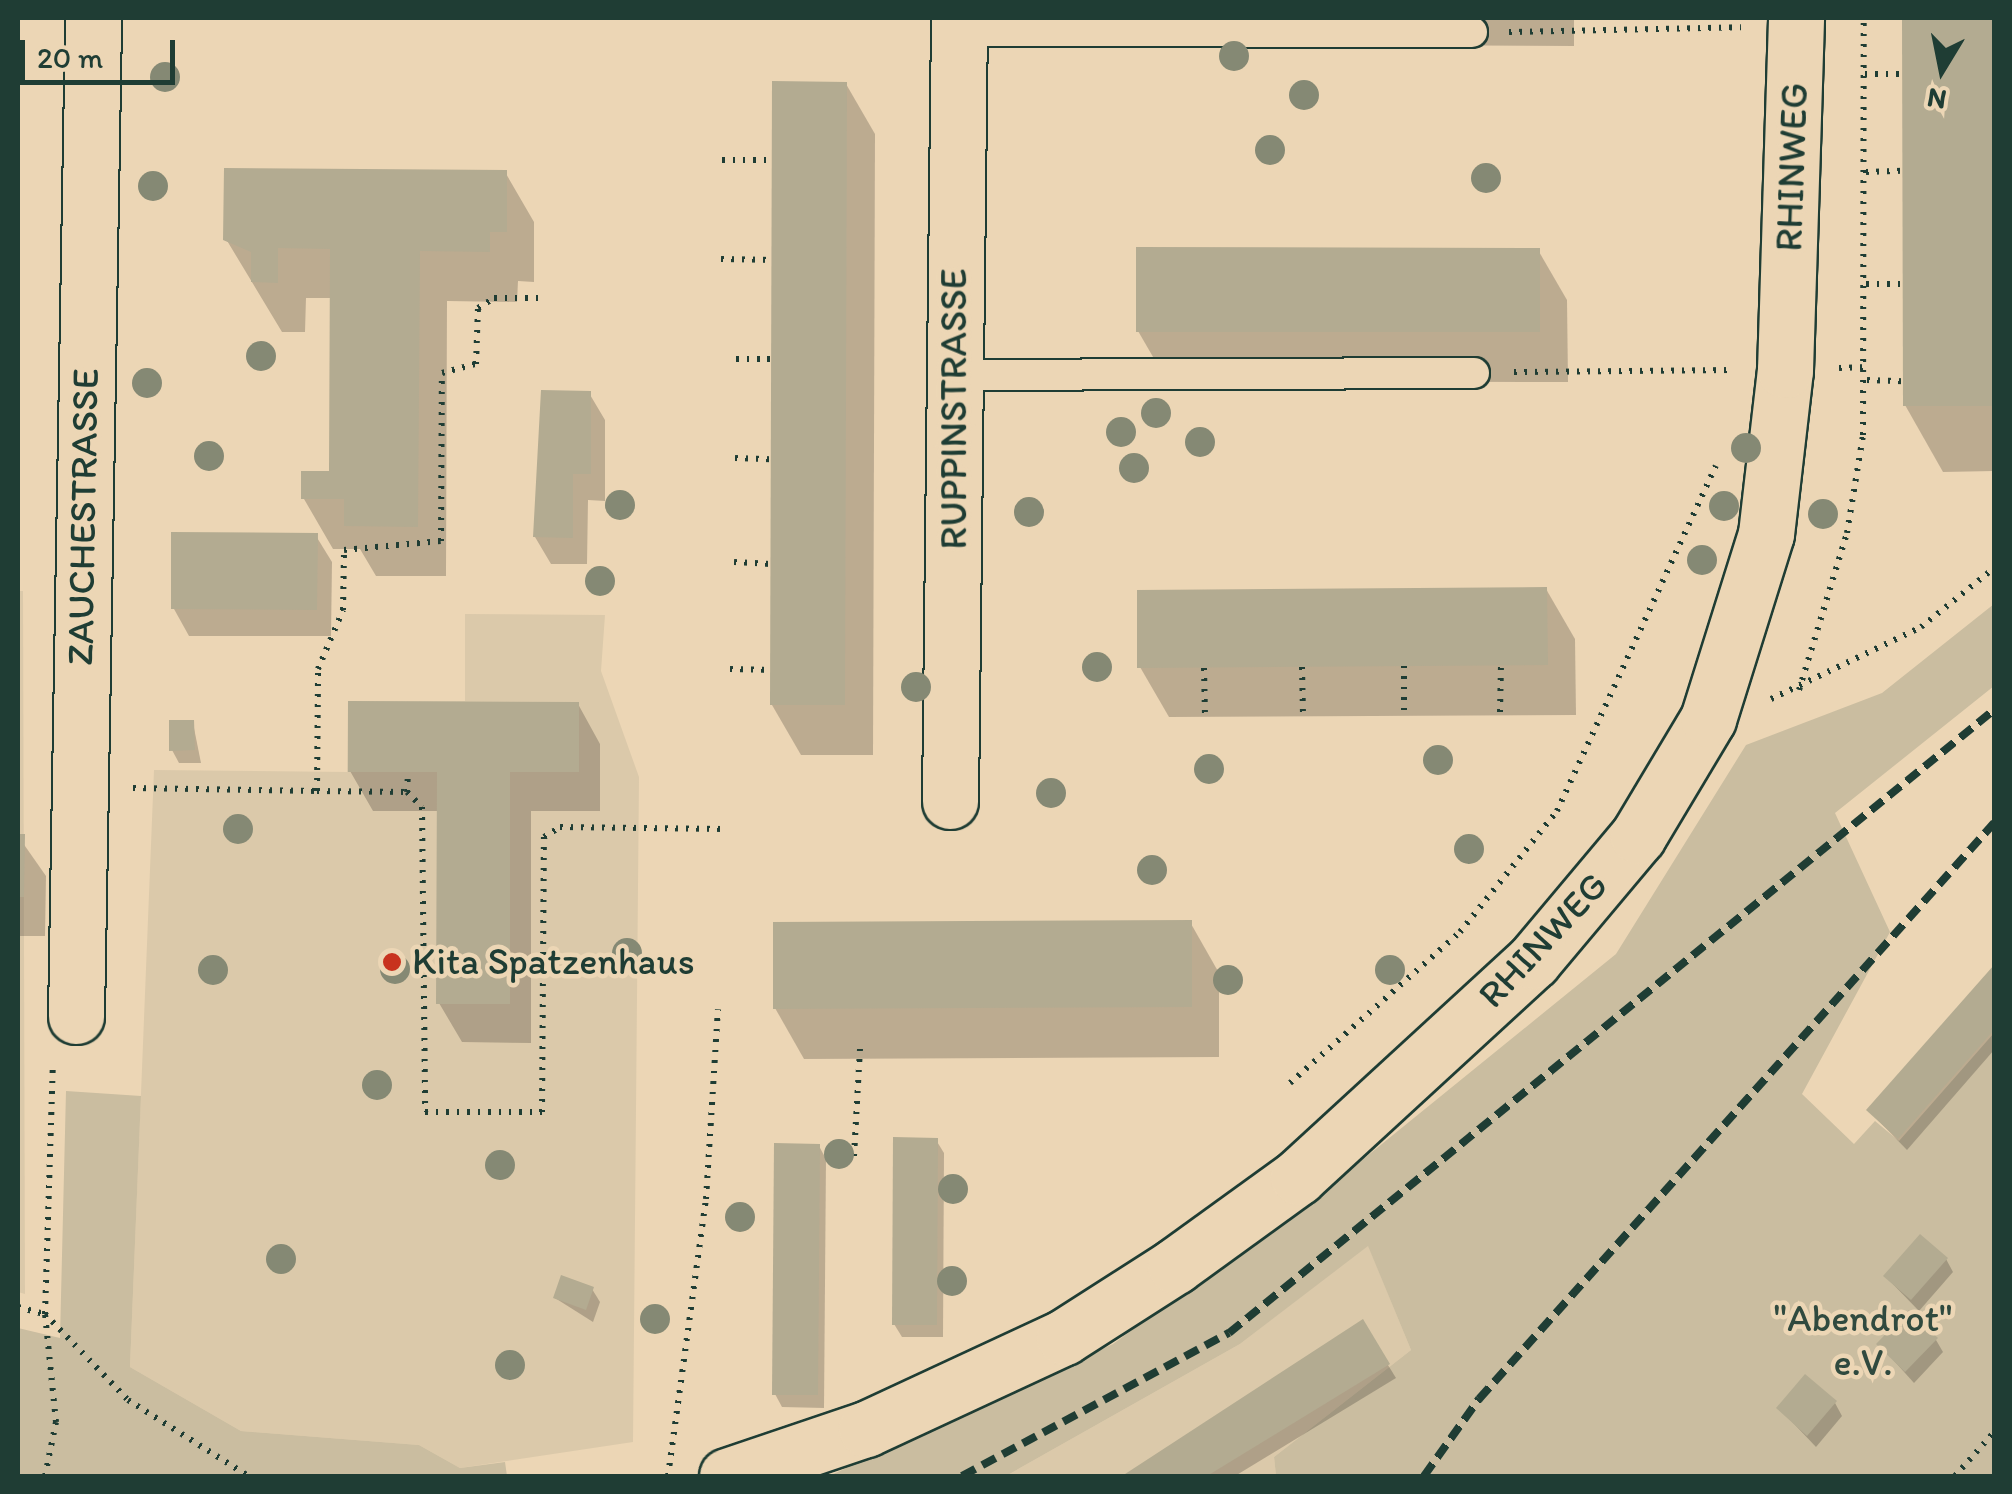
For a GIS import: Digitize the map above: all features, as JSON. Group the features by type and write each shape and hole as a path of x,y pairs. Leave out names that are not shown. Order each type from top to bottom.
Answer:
{"street":[{"name":"ZAUCHESTRASSE","path":"76,1016 93,18"},
{"name":"RHINWEG","path":"728,1476 866,1428 1064,1337 1298,1177 1533,961 1638,836 1708,719 1766,534 1763,379 1796,22"},
{"name":"RUPPINSTRASSE","path":"950,802 958,24"}],"lane":[{"path":"958,24 1472,32"},
{"path":"954,376 1474,373"}],"path":[{"path":"1799,690 1847,533 1867,380 1864,18"},
{"path":"1472,32 1796,22"},
{"path":"1865,74 1902,74"},
{"path":"722,160 772,160"},
{"path":"1866,172 1902,172"},
{"path":"721,260 771,260"},
{"path":"1866,284 1902,284"},
{"path":"317,791 318,669 343,610 344,550 441,541 442,374 476,364 478,308 494,298 540,298"},
{"path":"736,359 771,359"},
{"path":"1474,373 1742,370 1763,379 1868,367"},
{"path":"1867,380 1903,380"},
{"path":"1290,1082 1460,932 1557,812 1721,456"},
{"path":"734,458 771,459"},
{"path":"734,562 770,564"},
{"path":"1708,719 1799,690 1921,627 1994,568"},
{"path":"1404,666 1404,713"},
{"path":"1500,666 1500,712"},
{"path":"1302,667 1303,714"},
{"path":"1204,668 1205,715"},
{"path":"730,669 770,670"},
{"path":"407,792 408,772"},
{"path":"80,787 407,792 422,807 426,1112 542,1112 544,836 560,827 724,828"},
{"path":"668,1476 706,1199 718,1009"},
{"path":"854,1156 860,1048"},
{"path":"45,1476 56,1422 45,1314 52,1066"},
{"path":"18,1307 45,1314 128,1400 248,1476"},
{"path":"1955,1476 1994,1432"}],"shaded area":[{"path":"18,591 23,591 25,1294 18,1292"},
{"name":"Kita Spatzenhaus","path":"465,614 605,615 601,671 639,777 633,1442 460,1468 419,1445 241,1431 130,1367 154,770 347,772 348,701 465,701"},
{"path":"1368,1245 1411,1350 1274,1457 1276,1476 1006,1476 1240,1344"}],"green space":[{"name":"\"Abendrot\" e.V.","path":"1994,604 1994,686 1835,813 1890,932 1802,1094 1854,1144 1875,1121 1899,1141 1994,1033 1994,1476 1276,1476 1274,1457 1411,1350 1368,1246 1240,1344 1006,1476 829,1476 1113,1344 1340,1178 1616,954 1746,745 1882,693"},
{"path":"66,1091 141,1096 130,1367 241,1431 419,1445 460,1468 505,1462 507,1476 18,1476 18,1328 60,1338"}],"building":[{"path":"1902,18 1994,18 1994,406 1903,406"},
{"path":"772,81 847,82 845,705 770,705"},
{"path":"224,168 507,170 507,232 490,232 490,252 420,251 418,527 344,526 344,499 301,499 301,471 329,471 330,249 278,248 278,283 251,282 251,252 223,240"},
{"path":"1136,247 1540,248 1540,332 1136,332"},
{"path":"541,390 591,391 591,474 573,474 573,538 533,537"},
{"path":"171,532 318,533 317,610 171,609"},
{"path":"1547,587 1548,665 1137,668 1137,590"},
{"path":"348,701 579,702 579,772 510,772 510,1004 436,1004 437,772 348,772"},
{"path":"169,720 194,720 195,750 169,751"},
{"path":"18,834 25,834 24,897 18,897"},
{"path":"1192,920 1192,1007 773,1009 773,922"},
{"path":"1994,965 1994,1030 1898,1139 1866,1110"},
{"path":"893,1137 938,1138 937,1325 892,1325"},
{"path":"774,1143 820,1144 818,1395 772,1395"},
{"path":"1920,1234 1948,1258 1911,1300 1883,1276"},
{"path":"561,1275 594,1287 586,1310 553,1298"},
{"path":"1909,1310 1938,1338 1905,1372 1876,1344"},
{"path":"1363,1319 1390,1364 1207,1476 1122,1476"},
{"path":"1805,1374 1837,1401 1807,1436 1776,1408"}],"railway":[{"path":"962,1476 1229,1333 1994,710"},
{"path":"1424,1476 1479,1399 1994,823"}],"place":[{"name":"Kita Spatzenhaus","path":"392,962"}]}
